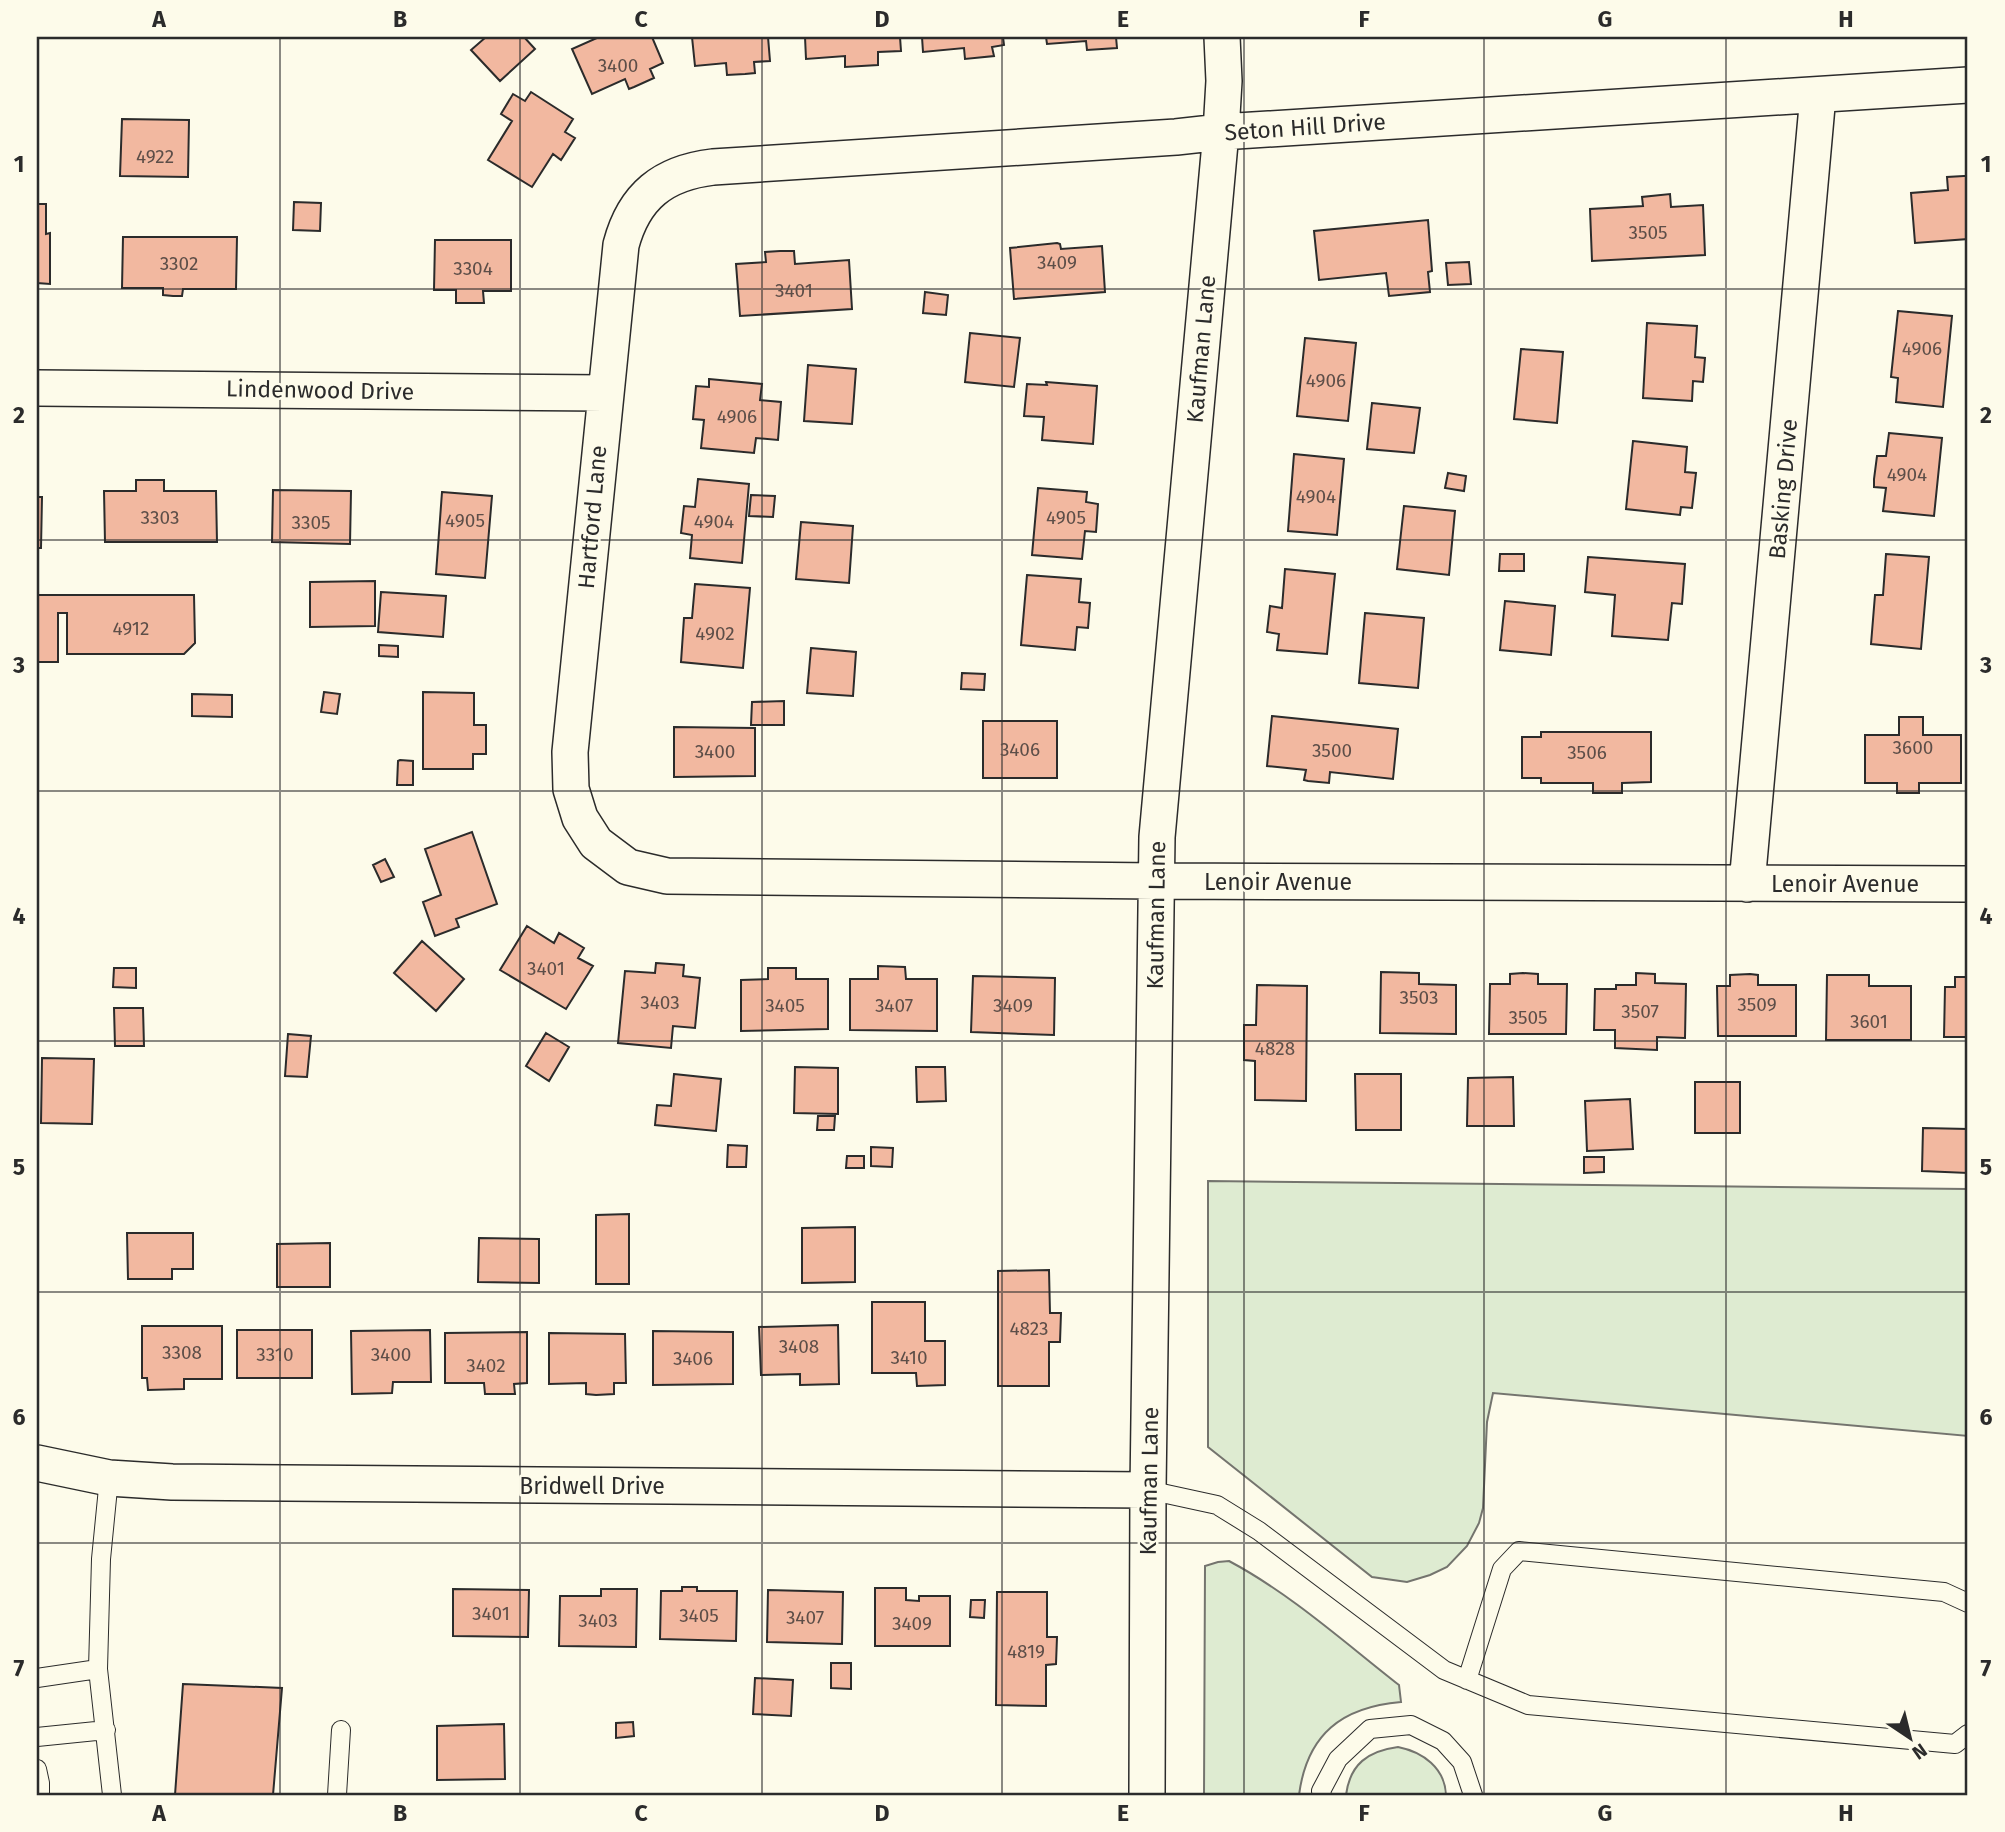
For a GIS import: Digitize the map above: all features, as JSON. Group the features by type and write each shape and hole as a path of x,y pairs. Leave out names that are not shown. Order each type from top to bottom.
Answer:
{"street":[{"name":"Kaufman Lane","path":"1147,1795 1148,1490 1157,837 1221,132 1224,81 1222,37"},
{"name":"Seton Hill Drive","path":"649,193 668,178 689,170 713,167 1968,85"},
{"name":"Basking Drive","path":"1747,884 1818,95"},
{"name":"Hartford Lane","path":"596,843 580,818 571,789 570,752 604,393 621,245 625,229 649,193"},
{"name":"Lindenwood Drive","path":"37,388 604,393"},
{"name":"Lenoir Avenue","path":"596,843 628,867 667,876 1968,884"},
{"name":"Bridwell Drive","path":"37,1463 109,1478 186,1483 1148,1490"}],"lane":[{"path":"109,1478 100,1559 98,1669 112,1795"},
{"path":"1148,1490 1217,1505 1259,1531 1444,1670 1528,1705 1955,1744 1968,1734"},
{"path":"1467,1680 1502,1569 1519,1551 1944,1592 1968,1603"},
{"path":"37,1678 98,1669"},
{"path":"1322,1795 1321,1791 1338,1759 1370,1729 1411,1725 1443,1741 1462,1762 1473,1795"},
{"path":"37,1737 106,1730"},
{"path":"337,1795 341,1730"},
{"path":"37,1769 40,1795"}],"green space":[{"path":"1208,1181 1968,1189 1968,1436 1493,1393 1487,1422 1483,1508 1479,1523 1467,1546 1447,1567 1430,1575 1407,1582 1372,1577 1208,1447"},
{"path":"1229,1561 1296,1603 1399,1685 1401,1702 1361,1710 1331,1728 1319,1740 1303,1774 1299,1795 1204,1795 1205,1566"},
{"path":"1398,1747 1424,1757 1437,1769 1445,1785 1446,1795 1346,1795 1352,1775 1362,1761 1378,1752"}],"building":[{"path":"486,37 524,37 535,49 500,81 471,50"},
{"path":"599,37 652,37 663,63 650,69 654,78 634,87 629,89 625,79 592,94 572,49"},
{"path":"692,37 768,37 770,61 754,62 755,73 745,74 727,75 726,63 695,66"},
{"path":"805,37 900,37 901,51 878,52 878,65 845,67 845,56 806,59"},
{"path":"922,37 1003,37 1004,45 992,47 994,56 965,59 964,48 923,52"},
{"path":"1046,37 1116,37 1117,48 1087,50 1086,41 1047,44"},
{"path":"531,92 573,119 565,132 575,138 561,160 553,154 532,187 488,160 512,121 501,114 513,94 525,101"},
{"path":"122,119 189,120 188,177 120,176"},
{"path":"1968,176 1968,239 1915,243 1911,193 1948,190 1947,177"},
{"path":"1670,194 1671,207 1703,205 1705,255 1592,261 1590,209 1643,206 1642,197"},
{"path":"294,202 321,203 320,231 293,230"},
{"path":"37,204 46,204 46,234 50,233 50,284 37,283"},
{"path":"1428,220 1432,271 1428,272 1430,292 1389,296 1386,273 1319,280 1314,231"},
{"path":"123,237 237,237 236,289 183,289 182,296 173,296 163,295 163,288 122,288"},
{"path":"435,240 511,240 511,291 483,291 484,303 456,303 456,290 434,290"},
{"path":"1057,243 1061,249 1102,246 1105,292 1014,299 1010,248"},
{"path":"794,251 795,264 849,260 852,309 740,316 736,264 766,262 765,252"},
{"path":"1469,262 1471,284 1448,285 1446,263"},
{"path":"925,292 948,295 946,315 923,313"},
{"path":"1898,311 1952,316 1943,407 1896,402 1898,378 1891,377"},
{"path":"1647,323 1697,326 1695,357 1705,358 1703,382 1693,381 1692,401 1643,398"},
{"path":"970,333 1020,338 1014,387 965,382"},
{"path":"1305,338 1356,343 1348,421 1297,416"},
{"path":"1521,349 1563,352 1557,423 1514,419"},
{"path":"808,365 856,369 852,424 804,421"},
{"path":"709,379 762,384 760,400 781,402 778,440 756,438 754,453 701,448 704,420 693,419 696,386 709,387"},
{"path":"1046,382 1097,386 1093,444 1042,440 1044,417 1024,416 1027,384 1047,385"},
{"path":"1372,403 1420,408 1414,453 1367,449"},
{"path":"1889,433 1942,438 1934,516 1883,511 1886,488 1874,487 1874,479 1877,456 1886,456"},
{"path":"1633,441 1687,447 1685,472 1696,473 1692,508 1681,507 1680,515 1626,509"},
{"path":"1294,454 1344,459 1337,535 1288,531"},
{"path":"1448,473 1466,476 1464,491 1445,488"},
{"path":"698,479 749,484 742,563 690,558 692,535 681,533 684,506 695,507"},
{"path":"136,480 164,480 164,491 216,491 217,542 105,542 104,491 136,491"},
{"path":"1038,488 1087,492 1086,502 1098,504 1096,532 1085,531 1082,559 1032,555"},
{"path":"273,490 351,491 350,544 272,542"},
{"path":"442,492 492,496 485,578 436,574"},
{"path":"751,495 775,496 773,517 749,516"},
{"path":"37,497 42,497 41,548 37,548"},
{"path":"1404,506 1455,511 1449,575 1397,569"},
{"path":"801,522 853,526 849,583 796,579"},
{"path":"1500,554 1524,554 1524,571 1499,571"},
{"path":"1886,554 1929,557 1921,649 1871,644 1875,595 1883,595"},
{"path":"1588,557 1685,564 1682,604 1672,603 1668,640 1612,636 1615,595 1585,592"},
{"path":"1285,569 1335,574 1327,654 1277,650 1279,634 1267,632 1270,606 1282,608"},
{"path":"1027,575 1081,579 1079,602 1090,603 1088,628 1077,627 1075,650 1021,645"},
{"path":"375,581 375,626 310,627 310,582"},
{"path":"695,584 750,588 743,668 681,662 684,618 692,618"},
{"path":"381,592 446,596 443,637 378,632"},
{"path":"37,595 194,595 195,643 184,654 67,654 67,613 58,613 58,662 37,662"},
{"path":"1505,601 1555,606 1551,655 1500,650"},
{"path":"1365,613 1424,618 1418,688 1359,683"},
{"path":"379,645 398,646 398,657 379,656"},
{"path":"811,648 856,652 853,696 807,693"},
{"path":"962,673 985,674 984,690 961,689"},
{"path":"324,692 340,694 337,714 321,712"},
{"path":"423,692 474,693 474,725 486,725 486,754 473,754 473,769 423,769"},
{"path":"192,694 232,695 232,717 192,716"},
{"path":"784,701 784,725 751,725 752,702"},
{"path":"1272,716 1398,729 1393,779 1330,772 1329,783 1308,781 1304,780 1306,770 1267,766"},
{"path":"1899,717 1923,717 1923,735 1961,735 1961,783 1919,783 1919,793 1897,793 1897,783 1865,783 1865,735 1899,735"},
{"path":"983,721 1057,721 1057,778 983,778"},
{"path":"674,727 755,728 755,776 674,777"},
{"path":"1541,732 1651,732 1651,782 1622,783 1622,793 1593,793 1593,783 1541,783 1541,778 1522,778 1522,737 1541,737"},
{"path":"400,760 413,761 413,785 397,785"},
{"path":"472,832 497,904 456,919 459,927 435,936 423,902 441,895 425,849"},
{"path":"385,859 394,877 381,882 373,865"},
{"path":"527,926 554,943 559,933 584,948 578,958 593,966 566,1009 500,970"},
{"path":"422,941 464,979 436,1011 394,973"},
{"path":"656,963 684,965 683,976 700,978 695,1028 673,1026 671,1048 618,1043 625,971 655,973"},
{"path":"878,966 905,967 906,979 937,979 937,1031 850,1030 850,979 878,979"},
{"path":"114,968 136,968 136,988 113,987"},
{"path":"768,968 796,968 796,979 828,979 828,1029 741,1031 741,980 768,979"},
{"path":"1381,972 1419,973 1419,984 1456,985 1456,1034 1380,1033"},
{"path":"1636,973 1655,974 1655,983 1686,984 1685,1038 1657,1037 1657,1050 1615,1048 1615,1030 1594,1030 1595,989 1636,985"},
{"path":"1510,974 1538,974 1538,984 1567,984 1566,1034 1489,1034 1490,984 1510,984"},
{"path":"1730,975 1758,975 1758,985 1796,985 1796,1036 1718,1036 1717,986 1730,986"},
{"path":"1827,975 1869,975 1869,986 1911,986 1911,1040 1826,1040"},
{"path":"973,976 1055,978 1054,1035 971,1032"},
{"path":"1955,977 1968,977 1968,1037 1944,1037 1945,987 1955,987"},
{"path":"1257,985 1307,986 1306,1101 1255,1100 1255,1061 1244,1060 1244,1025 1256,1025"},
{"path":"114,1008 143,1008 144,1046 115,1046"},
{"path":"546,1033 569,1047 549,1081 526,1066"},
{"path":"288,1034 311,1036 307,1077 285,1076"},
{"path":"42,1058 94,1059 92,1124 41,1123"},
{"path":"795,1067 838,1068 838,1114 794,1113"},
{"path":"916,1067 945,1067 946,1101 917,1102"},
{"path":"674,1074 721,1079 716,1131 655,1125 657,1105 671,1106"},
{"path":"1355,1074 1401,1074 1401,1130 1356,1130"},
{"path":"1513,1077 1514,1126 1467,1126 1468,1078"},
{"path":"1695,1082 1740,1082 1740,1133 1695,1133"},
{"path":"1630,1099 1633,1149 1587,1151 1585,1101"},
{"path":"818,1116 835,1116 834,1130 817,1130"},
{"path":"1923,1128 1968,1129 1968,1173 1922,1171"},
{"path":"728,1145 747,1146 746,1167 727,1167"},
{"path":"871,1147 893,1148 892,1167 871,1166"},
{"path":"847,1156 864,1156 864,1168 846,1168"},
{"path":"1584,1157 1604,1157 1604,1172 1584,1173"},
{"path":"629,1214 629,1284 596,1284 596,1215"},
{"path":"855,1227 855,1282 802,1283 802,1228"},
{"path":"127,1233 193,1233 193,1269 172,1269 172,1279 128,1279"},
{"path":"479,1238 539,1239 539,1283 478,1282"},
{"path":"330,1243 330,1287 277,1287 277,1244"},
{"path":"1049,1270 1050,1313 1061,1313 1060,1342 1049,1342 1049,1386 998,1386 998,1271"},
{"path":"872,1302 925,1302 925,1341 945,1341 945,1385 917,1386 916,1373 872,1373"},
{"path":"838,1325 839,1384 800,1385 800,1374 761,1375 759,1327"},
{"path":"142,1326 222,1326 222,1379 184,1379 184,1389 148,1390 147,1378 142,1378"},
{"path":"237,1330 312,1330 312,1378 237,1378"},
{"path":"430,1330 431,1382 393,1382 392,1393 352,1394 351,1331"},
{"path":"653,1331 733,1332 733,1384 653,1385"},
{"path":"527,1332 527,1383 514,1384 515,1394 485,1394 484,1383 445,1383 445,1333"},
{"path":"549,1333 625,1334 626,1383 614,1383 614,1394 596,1395 586,1394 586,1383 549,1384"},
{"path":"682,1587 697,1587 697,1591 737,1591 736,1641 660,1639 661,1591 682,1591"},
{"path":"875,1588 906,1588 906,1600 919,1601 919,1596 950,1596 950,1646 875,1646"},
{"path":"453,1589 529,1590 528,1637 453,1636"},
{"path":"601,1589 637,1589 636,1647 559,1646 560,1596 601,1596"},
{"path":"768,1590 843,1592 842,1644 767,1642"},
{"path":"997,1592 1047,1592 1047,1637 1057,1637 1056,1664 1046,1665 1046,1706 996,1705"},
{"path":"971,1600 985,1600 984,1618 970,1617"},
{"path":"831,1663 851,1663 851,1689 831,1688"},
{"path":"755,1678 793,1680 791,1716 753,1714"},
{"path":"183,1684 282,1688 273,1795 175,1795"},
{"path":"633,1722 634,1736 616,1738 616,1723"},
{"path":"504,1724 505,1779 437,1780 437,1726"}]}
